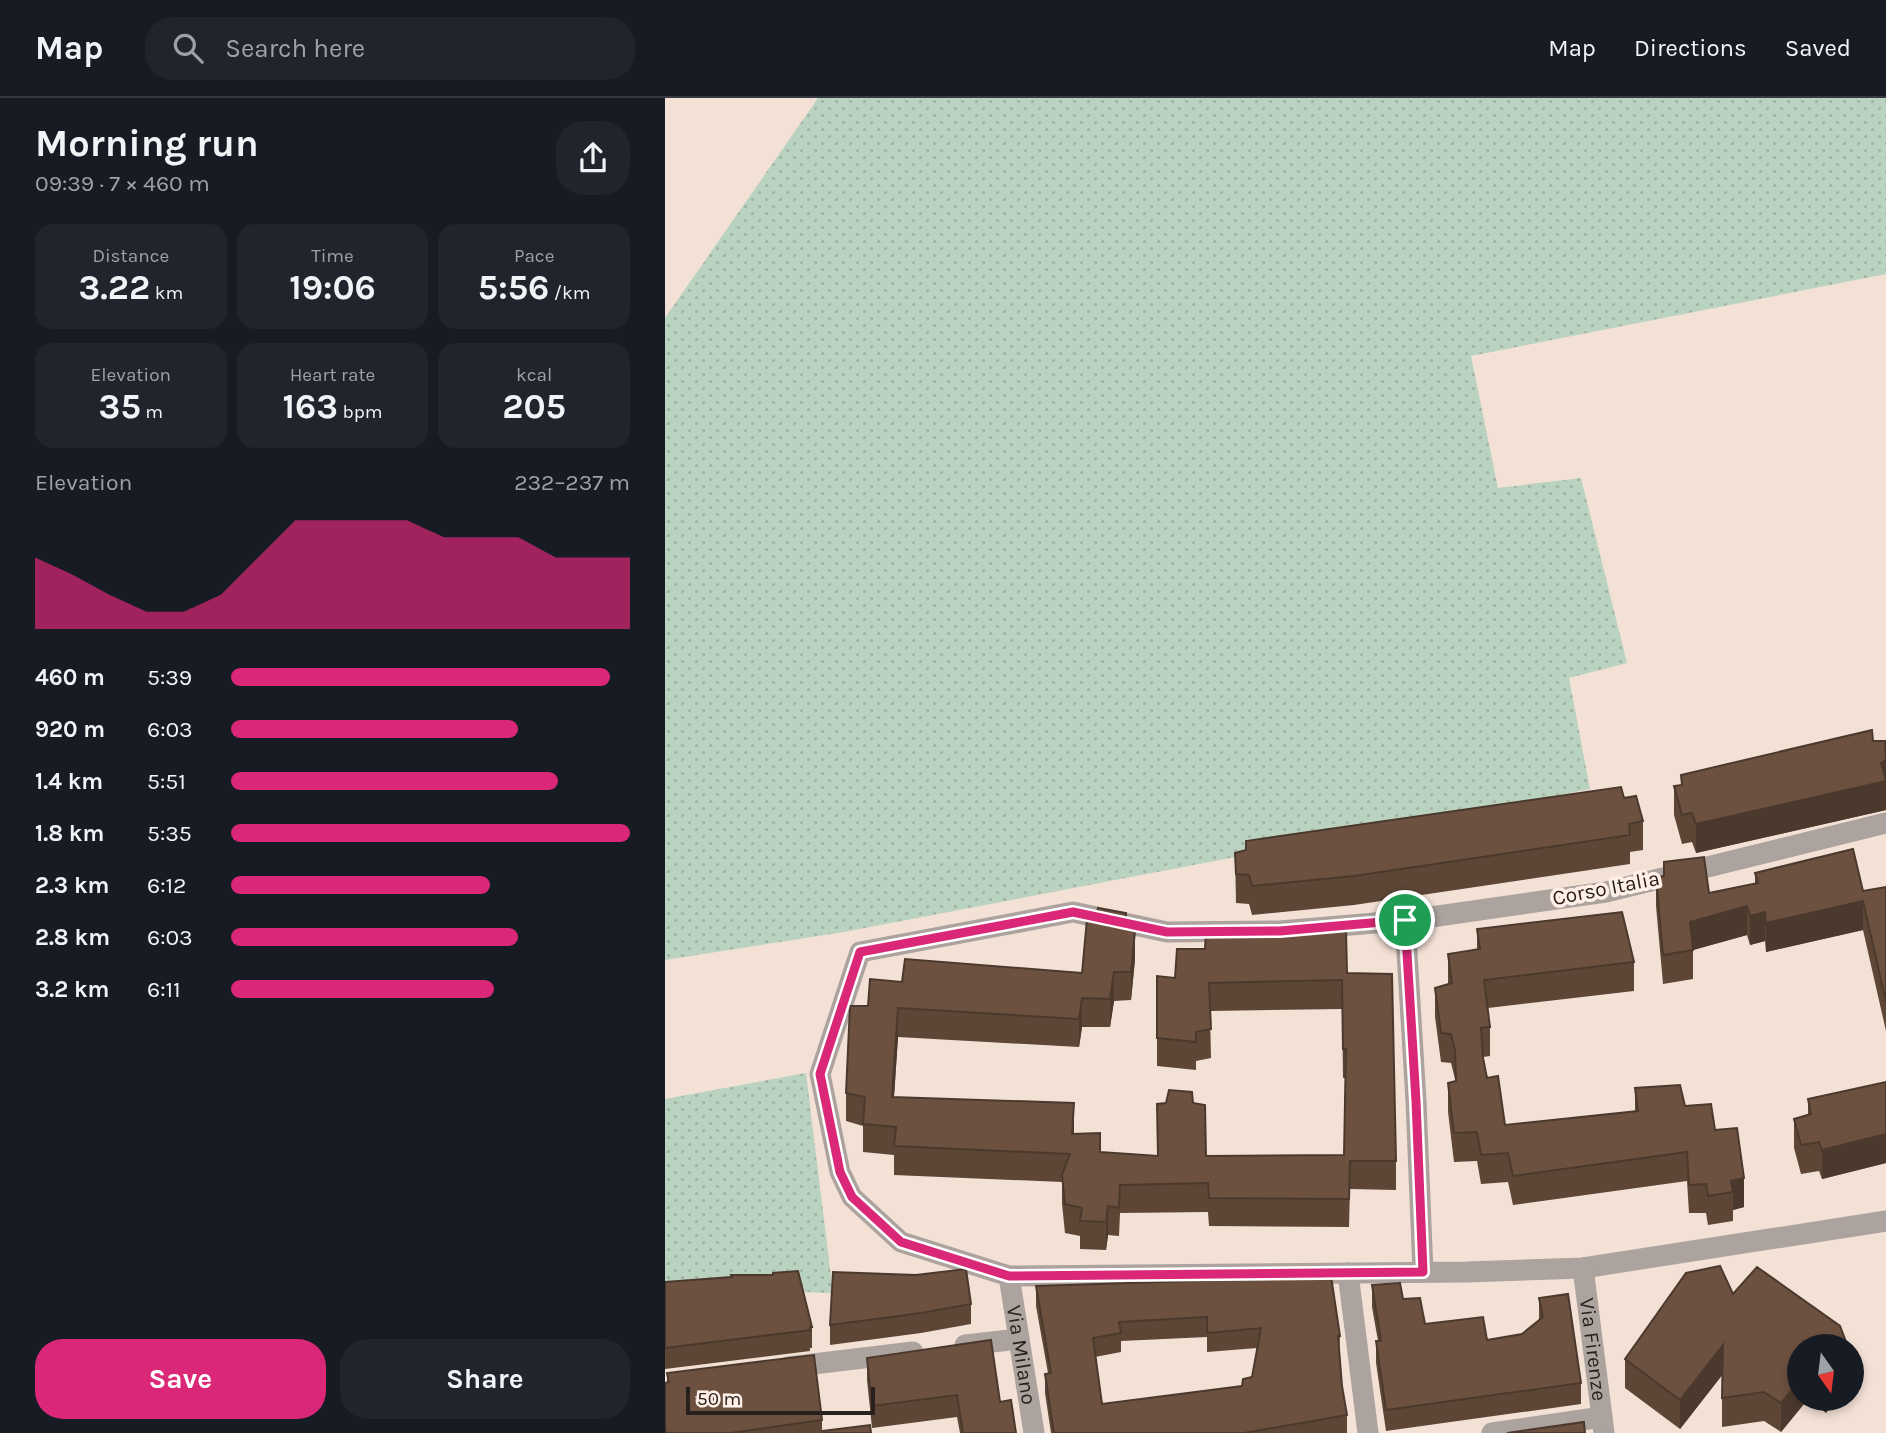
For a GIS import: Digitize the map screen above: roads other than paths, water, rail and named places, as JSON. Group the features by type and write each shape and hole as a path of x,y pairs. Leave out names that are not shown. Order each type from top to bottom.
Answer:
{"street":[{"name":"Corso Italia","path":"1886,823 1606,892 1405,920 1280,931 1167,932 1073,912 860,952 820,1074 840,1172 852,1197 901,1242 1009,1276 1583,1268 1886,1221"},
{"path":"1405,920 1423,1272"},
{"name":"Via Firenze","path":"1583,1268 1603,1425"},
{"path":"1349,1273 1369,1433"},
{"name":"Via Milano","path":"1009,1276 1034,1433"},
{"path":"770,1370 1019,1339"},
{"path":"1492,1433 1603,1425"}]}
